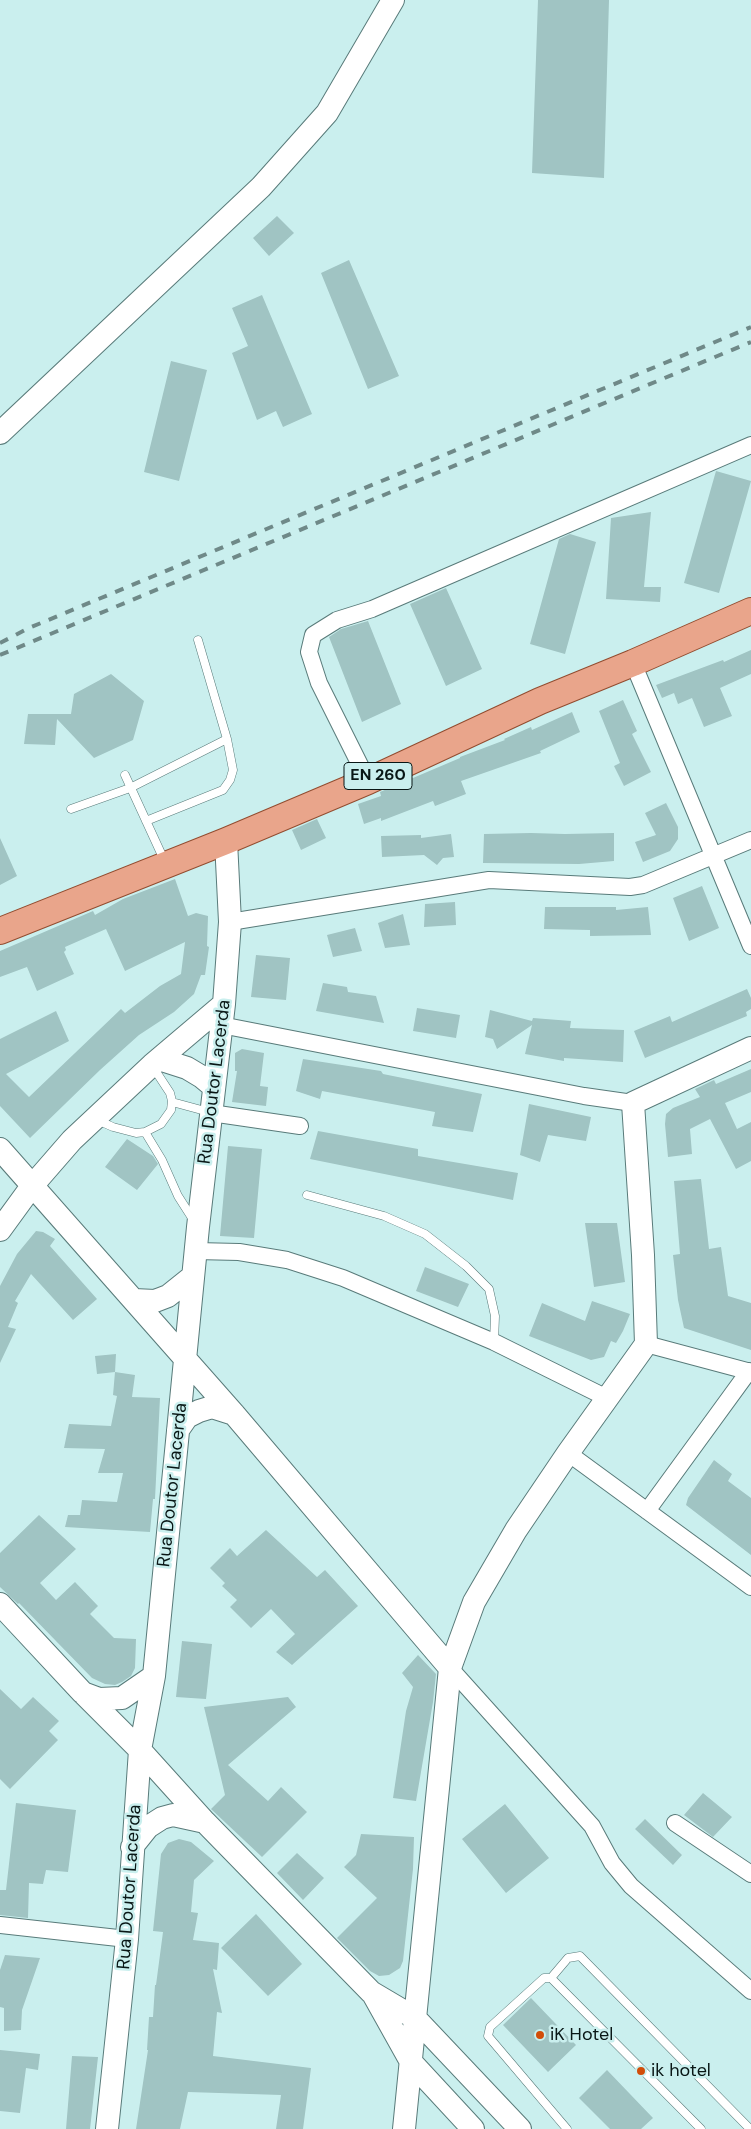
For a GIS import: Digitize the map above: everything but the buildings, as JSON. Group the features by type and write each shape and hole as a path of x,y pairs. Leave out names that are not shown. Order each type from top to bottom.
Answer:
{"main road":[{"path":"0,433 267,180 328,113 394,0"},
{"name":"EN 260","path":"0,931 226,841 368,781 540,701 634,663 751,611"},
{"name":"Rua Doutor Lacerda","path":"107,2129 127,1939 140,1750 154,1676 198,1227 223,1015 230,922 226,841"},
{"path":"0,1230 32,1186 72,1140 156,1062 223,1015"},
{"path":"404,2129 450,1668 474,1602 516,1530 568,1452 646,1344 633,1103 751,1048"},
{"path":"156,1062 187,1068 202,1077 214,1088"},
{"path":"0,1149 234,1414 450,1668"},
{"path":"134,1300 155,1301 168,1296 193,1276"},
{"path":"178,1430 187,1417 212,1407 234,1414"},
{"path":"0,1604 82,1692 140,1750 205,1822 371,1992 411,2062 473,2129"},
{"path":"82,1692 99,1699 122,1698 154,1676"},
{"path":"132,1847 148,1827 162,1818 173,1815 205,1822"},
{"path":"371,1992 415,2018 520,2129"}],"street":[{"path":"368,781 319,683 309,652 313,635 337,620 372,609 422,588 751,445"},
{"path":"634,663 751,946"},
{"path":"230,922 489,880 630,887 643,885 751,840"},
{"path":"223,1015 575,1094 633,1103"},
{"path":"211,1113 300,1126"},
{"path":"196,1251 239,1252 287,1260 343,1278 494,1342 607,1398"},
{"path":"646,1344 750,1372 647,1511"},
{"path":"568,1452 751,1587"},
{"path":"450,1668 592,1826 612,1863 631,1886 751,1991"},
{"path":"675,1822 751,1874"},
{"path":"0,1925 127,1939"}],"lane":[{"path":"146,821 223,790 230,780 233,770 227,739 198,640"},
{"path":"71,809 130,788 227,739"},
{"path":"125,775 166,865"},
{"path":"94,1119 136,1133 146,1132 161,1124 171,1110 172,1102 156,1062"},
{"path":"172,1102 211,1113"},
{"path":"146,1132 162,1160 178,1196 198,1227"},
{"path":"307,1195 384,1216 425,1234 466,1266 489,1289 495,1316 494,1342"},
{"path":"551,1978 568,1958 580,1956 750,2129"},
{"path":"567,2129 488,2036 490,2027 544,1978 551,1978 701,2129"}],"railway":[{"path":"0,643 29,628 751,327"},
{"path":"0,655 751,342"}],"place":[{"name":"iK Hotel","path":"540,2035"},
{"name":"ik hotel","path":"641,2071"}]}
